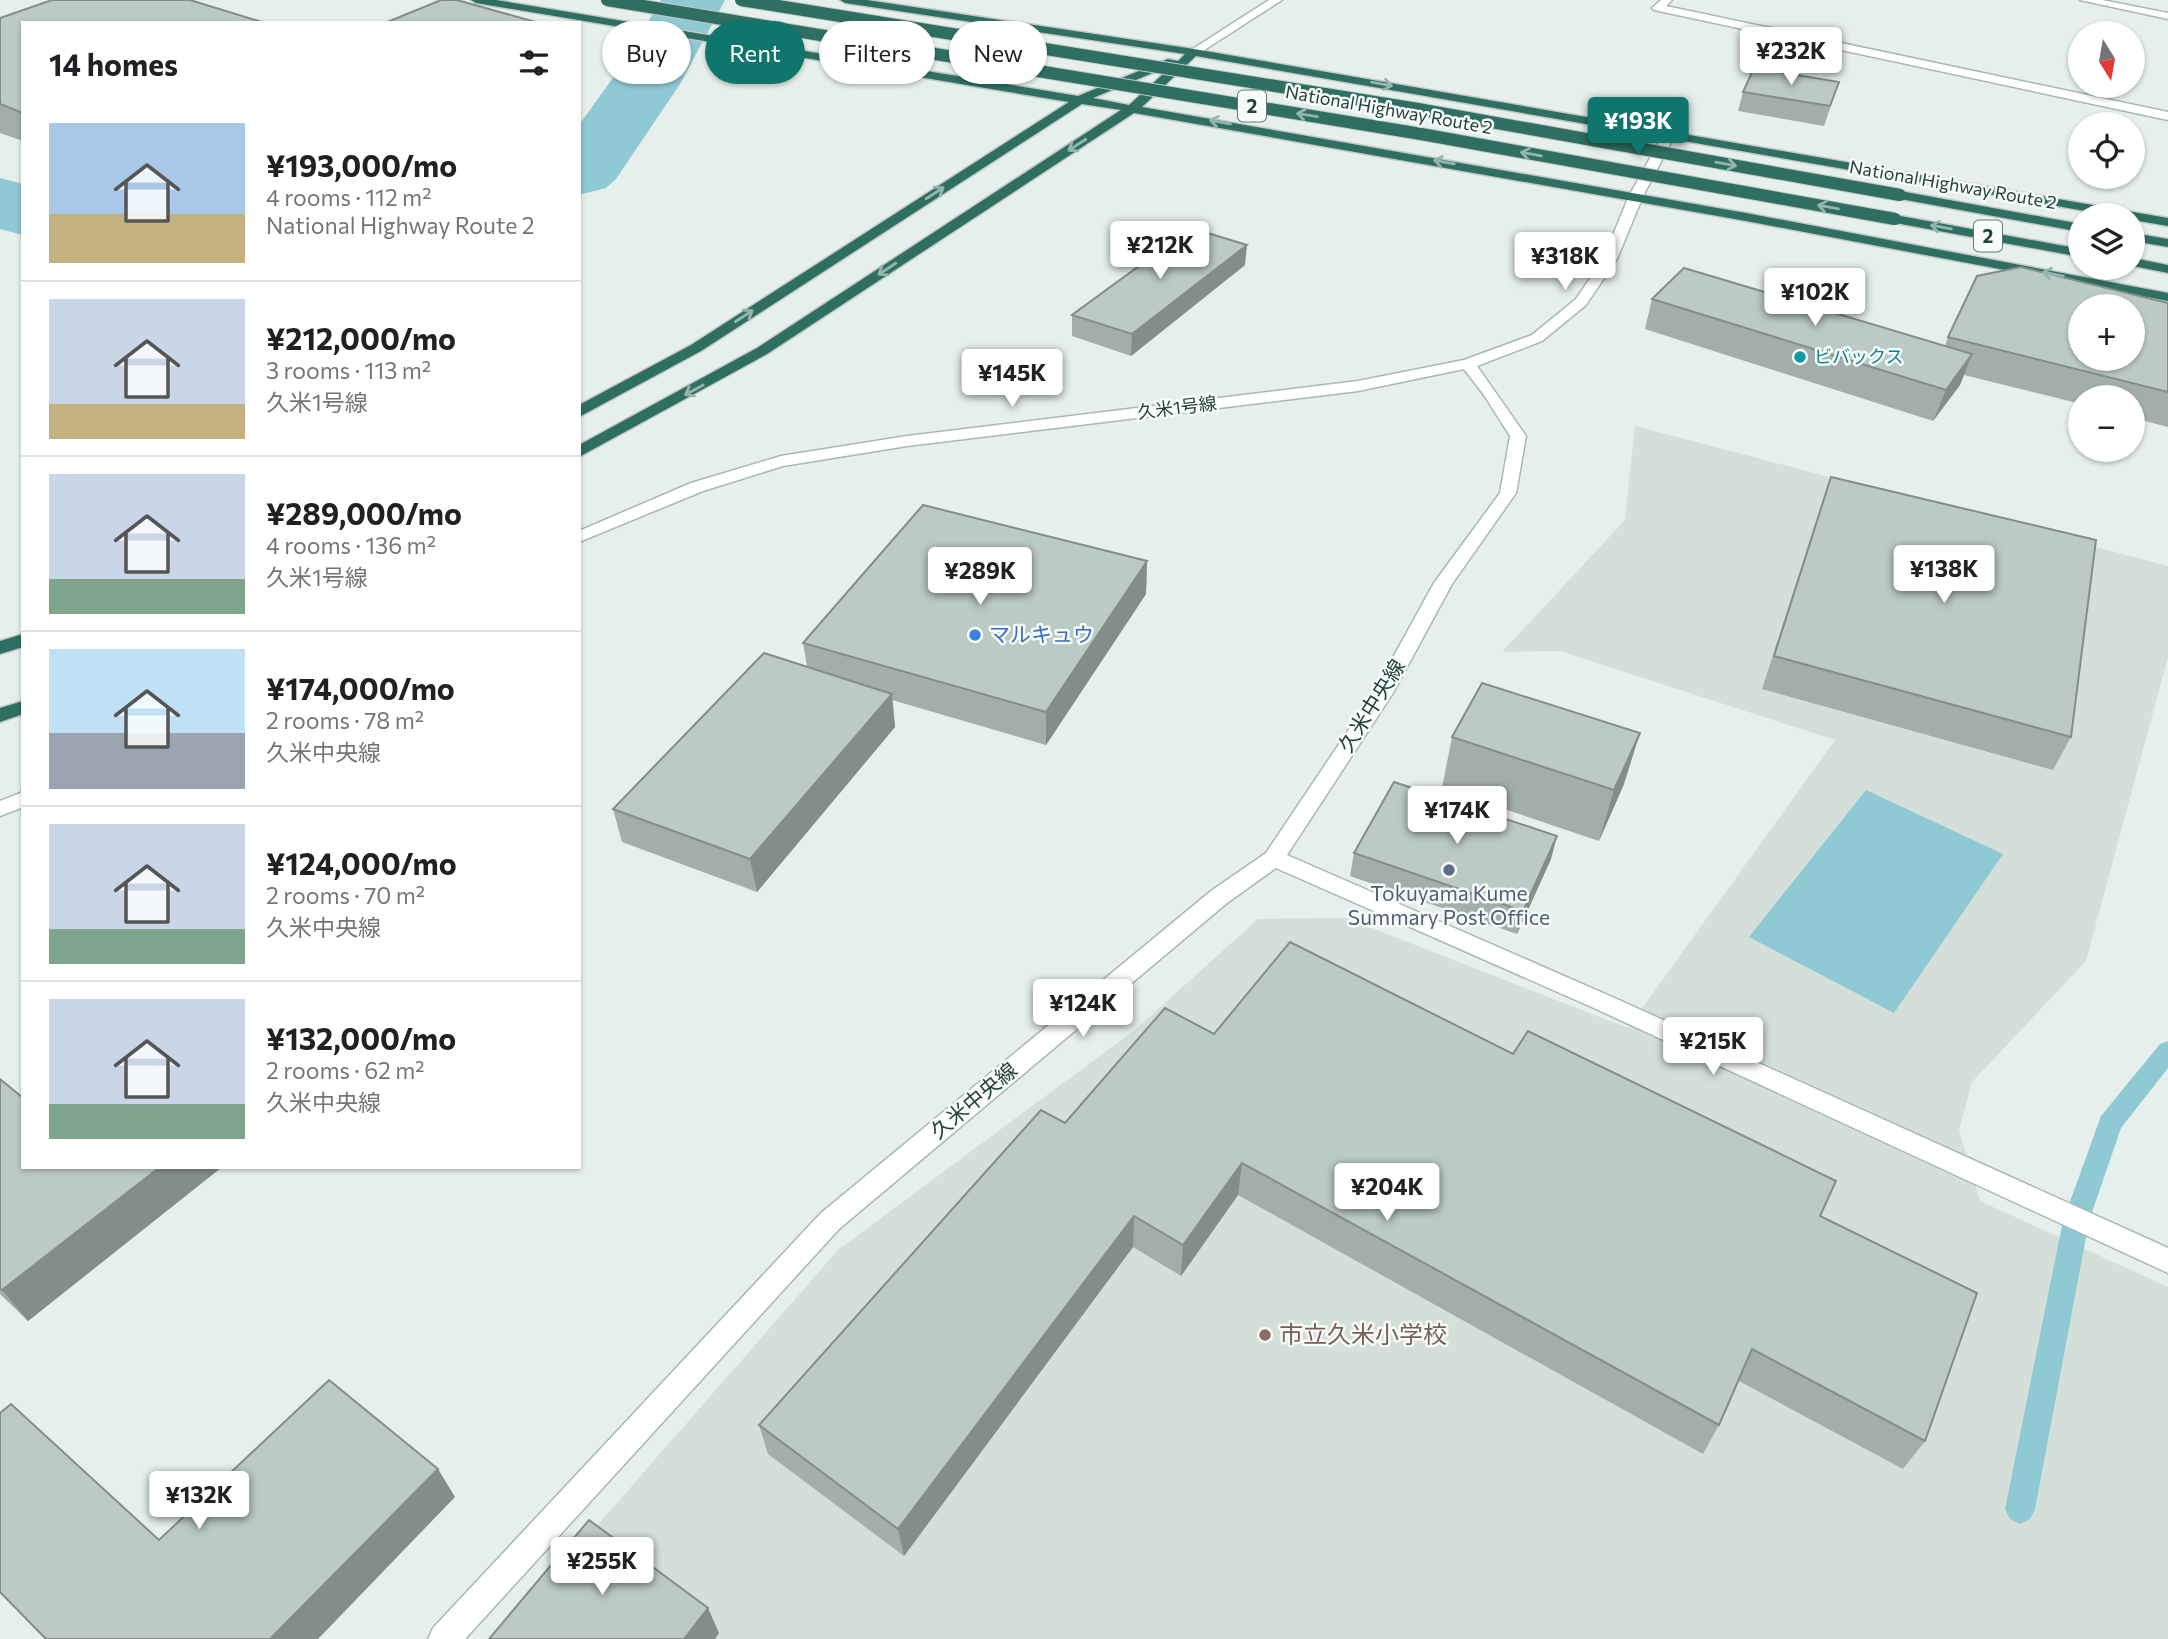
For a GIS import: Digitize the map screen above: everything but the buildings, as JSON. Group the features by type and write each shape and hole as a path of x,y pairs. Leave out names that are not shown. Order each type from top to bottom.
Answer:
{"highway":[{"name":"2","path":"476,0 1134,107 1636,196 2168,297"},
{"name":"National Highway Route 2","path":"607,0 1421,134 2068,251"},
{"name":"National Highway Route 2","path":"741,0 1418,110 2068,226"},
{"name":"2","path":"845,0 1194,52 1670,133 2068,205"},
{"path":"581,411 696,348 1081,99 1194,52"},
{"path":"581,451 762,351 1134,107 1194,52"},
{"name":"2","path":"2145,218 2168,222"},
{"path":"2145,239 2168,243"},
{"path":"2145,264 2168,269"},
{"path":"0,648 21,641"},
{"path":"0,715 21,708"}],"street":[{"path":"1194,52 1278,0"},
{"path":"1667,0 1658,8 2168,116"},
{"path":"2085,0 2168,16"},
{"name":"久米1号線","path":"581,536 696,487 781,461 906,441 1358,386 1468,364 1537,338 1581,302 1609,259 1636,196 1670,133"},
{"name":"久米中央線","path":"444,1639 830,1221 1219,897 1274,858 1383,693 1443,583 1508,493 1518,436 1491,393 1468,364"},
{"path":"0,809 21,800"},
{"path":"1274,858 1602,1002 2168,1261"}],"shaded area":[{"path":"1635,426 2168,566 2168,657 2086,961 1972,1082 1959,1130 1980,1201 2168,1287 2168,1639 498,1639 838,1250 1136,1029 1258,919 1346,918 1628,1028 1835,740 1560,651 1502,652 1625,520"}],"water":[{"path":"1866,790 2003,854 1894,1013 1749,937"}],"waterway":[{"path":"581,170 632,104 693,0"},
{"path":"0,202 21,210"},
{"path":"2020,1509 2076,1221 2110,1123 2168,1051"}],"place":[{"name":"ビバックス","path":"1800,357"},
{"name":"マルキュウ","path":"975,635"},
{"name":"Tokuyama Kume Summary Post Office","path":"1449,870"},
{"name":"市立久米小学校","path":"1265,1335"}]}
